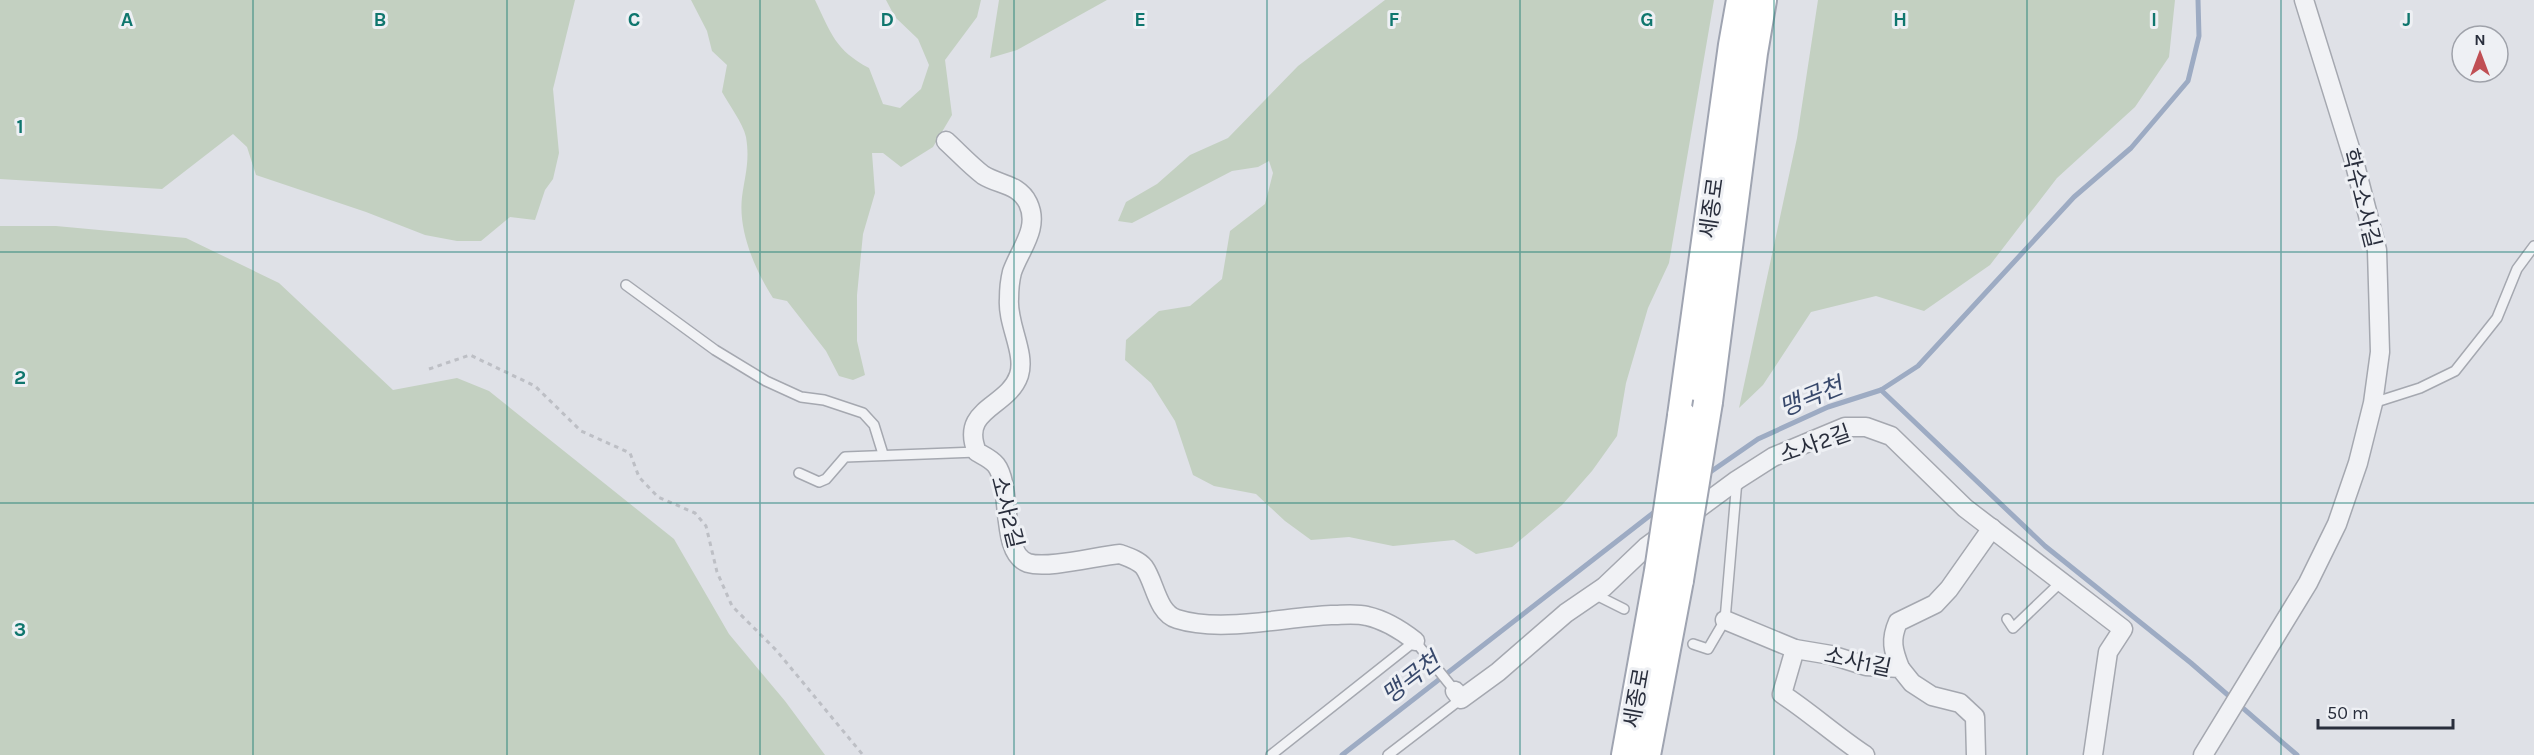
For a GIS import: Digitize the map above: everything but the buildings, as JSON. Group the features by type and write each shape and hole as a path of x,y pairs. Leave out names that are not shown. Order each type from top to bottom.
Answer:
{"main road":[{"name":"세종로","path":"1646,755 1669,575 1682,416 1741,0"},
{"name":"세종로","path":"1626,755 1708,402 1753,53 1762,0"}],"street":[{"name":"학수소사길","path":"2203,755 2308,583 2337,524 2358,463 2373,403 2380,352 2377,250 2354,161 2304,0"},
{"name":"소사2길","path":"946,141 984,175 1021,191 1033,218 1029,236 1012,273 1009,300 1009,312 1021,362 1019,376 1013,388 988,408 973,425 972,439 977,452 997,467 1002,479 1013,545 1020,558 1028,563 1042,565 1120,554 1143,565 1165,611 1174,619 1205,625 1275,621 1305,616 1367,616 1400,628 1417,644"},
{"name":"소사2길","path":"1458,695 1498,672 1566,613 1594,594 1646,547 1737,480 1773,457 1827,434 1845,427 1866,427 1891,436 1965,508 2123,629 2108,652 2093,755"},
{"path":"1900,668 1892,649 1893,634 1898,622 1935,604 1949,589 1992,528"},
{"name":"소사1길","path":"1725,620 1795,649 1831,655 1866,666 1900,668 1912,683 1932,696 1960,703 1975,717 1976,755"},
{"name":"소사1길","path":"1795,649 1782,694 1813,714 1836,737 1865,755"}],"lane":[{"path":"2373,403 2420,388 2455,371 2497,318 2517,269 2534,246"},
{"path":"626,285 715,350 766,381 801,397 824,400 863,413 874,425 883,454"},
{"path":"799,472 819,482 826,479 845,457 977,452"},
{"path":"1693,644 1708,649 1725,620 1737,480"},
{"path":"2007,619 2013,628 2061,582"},
{"path":"1594,594 1624,609"},
{"path":"1271,755 1417,644"},
{"name":"소사2길","path":"1417,644 1458,695"},
{"path":"1388,755 1458,695"}],"path":[{"path":"429,369 470,355 536,386 582,431 630,453 639,477 658,496 695,513 706,526 717,572 732,606 776,650 863,755"}],"green space":[{"path":"0,0 575,0 553,89 559,153 553,179 545,190 535,220 510,217 481,241 457,241 425,235 366,212 256,175 247,147 233,134 162,189 0,179"},
{"path":"691,0 815,0 835,40 848,54 869,68 883,104 900,108 921,89 929,65 918,39 895,17 886,0 981,0 977,17 945,60 952,115 933,147 901,167 883,153 872,153 875,193 863,234 857,295 857,341 865,375 853,380 839,376 826,351 787,301 773,298 754,263 745,237 741,210 747,161 746,137 739,120 722,92 727,65 712,51 707,31"},
{"path":"999,0 1107,0 1017,50 990,58"},
{"path":"1385,0 1714,0 1669,263 1648,308 1626,383 1617,436 1592,471 1562,505 1512,547 1476,554 1454,540 1393,546 1349,537 1311,540 1285,521 1256,494 1214,486 1193,475 1175,421 1151,383 1125,360 1126,340 1159,311 1190,306 1222,279 1230,231 1265,204 1273,173 1269,161 1258,167 1232,171 1132,223 1118,221 1126,202 1157,184 1190,155 1228,138 1298,66"},
{"path":"1818,0 2175,0 2169,57 2135,107 2057,178 1990,265 1924,311 1876,296 1811,312 1763,385 1739,408 1797,138"},
{"path":"0,226 56,226 186,238 279,283 393,390 457,378 489,391 674,539 729,634 785,701 825,755 0,755"}],"waterway":[{"name":"맹곡천","path":"1706,475 1758,439 1828,407 1881,390 1918,366 2074,197 2131,148 2188,81 2199,36 2198,0"},
{"path":"1881,390 2045,546 2191,663 2297,755"},
{"name":"맹곡천","path":"1342,755 1657,510"}]}
